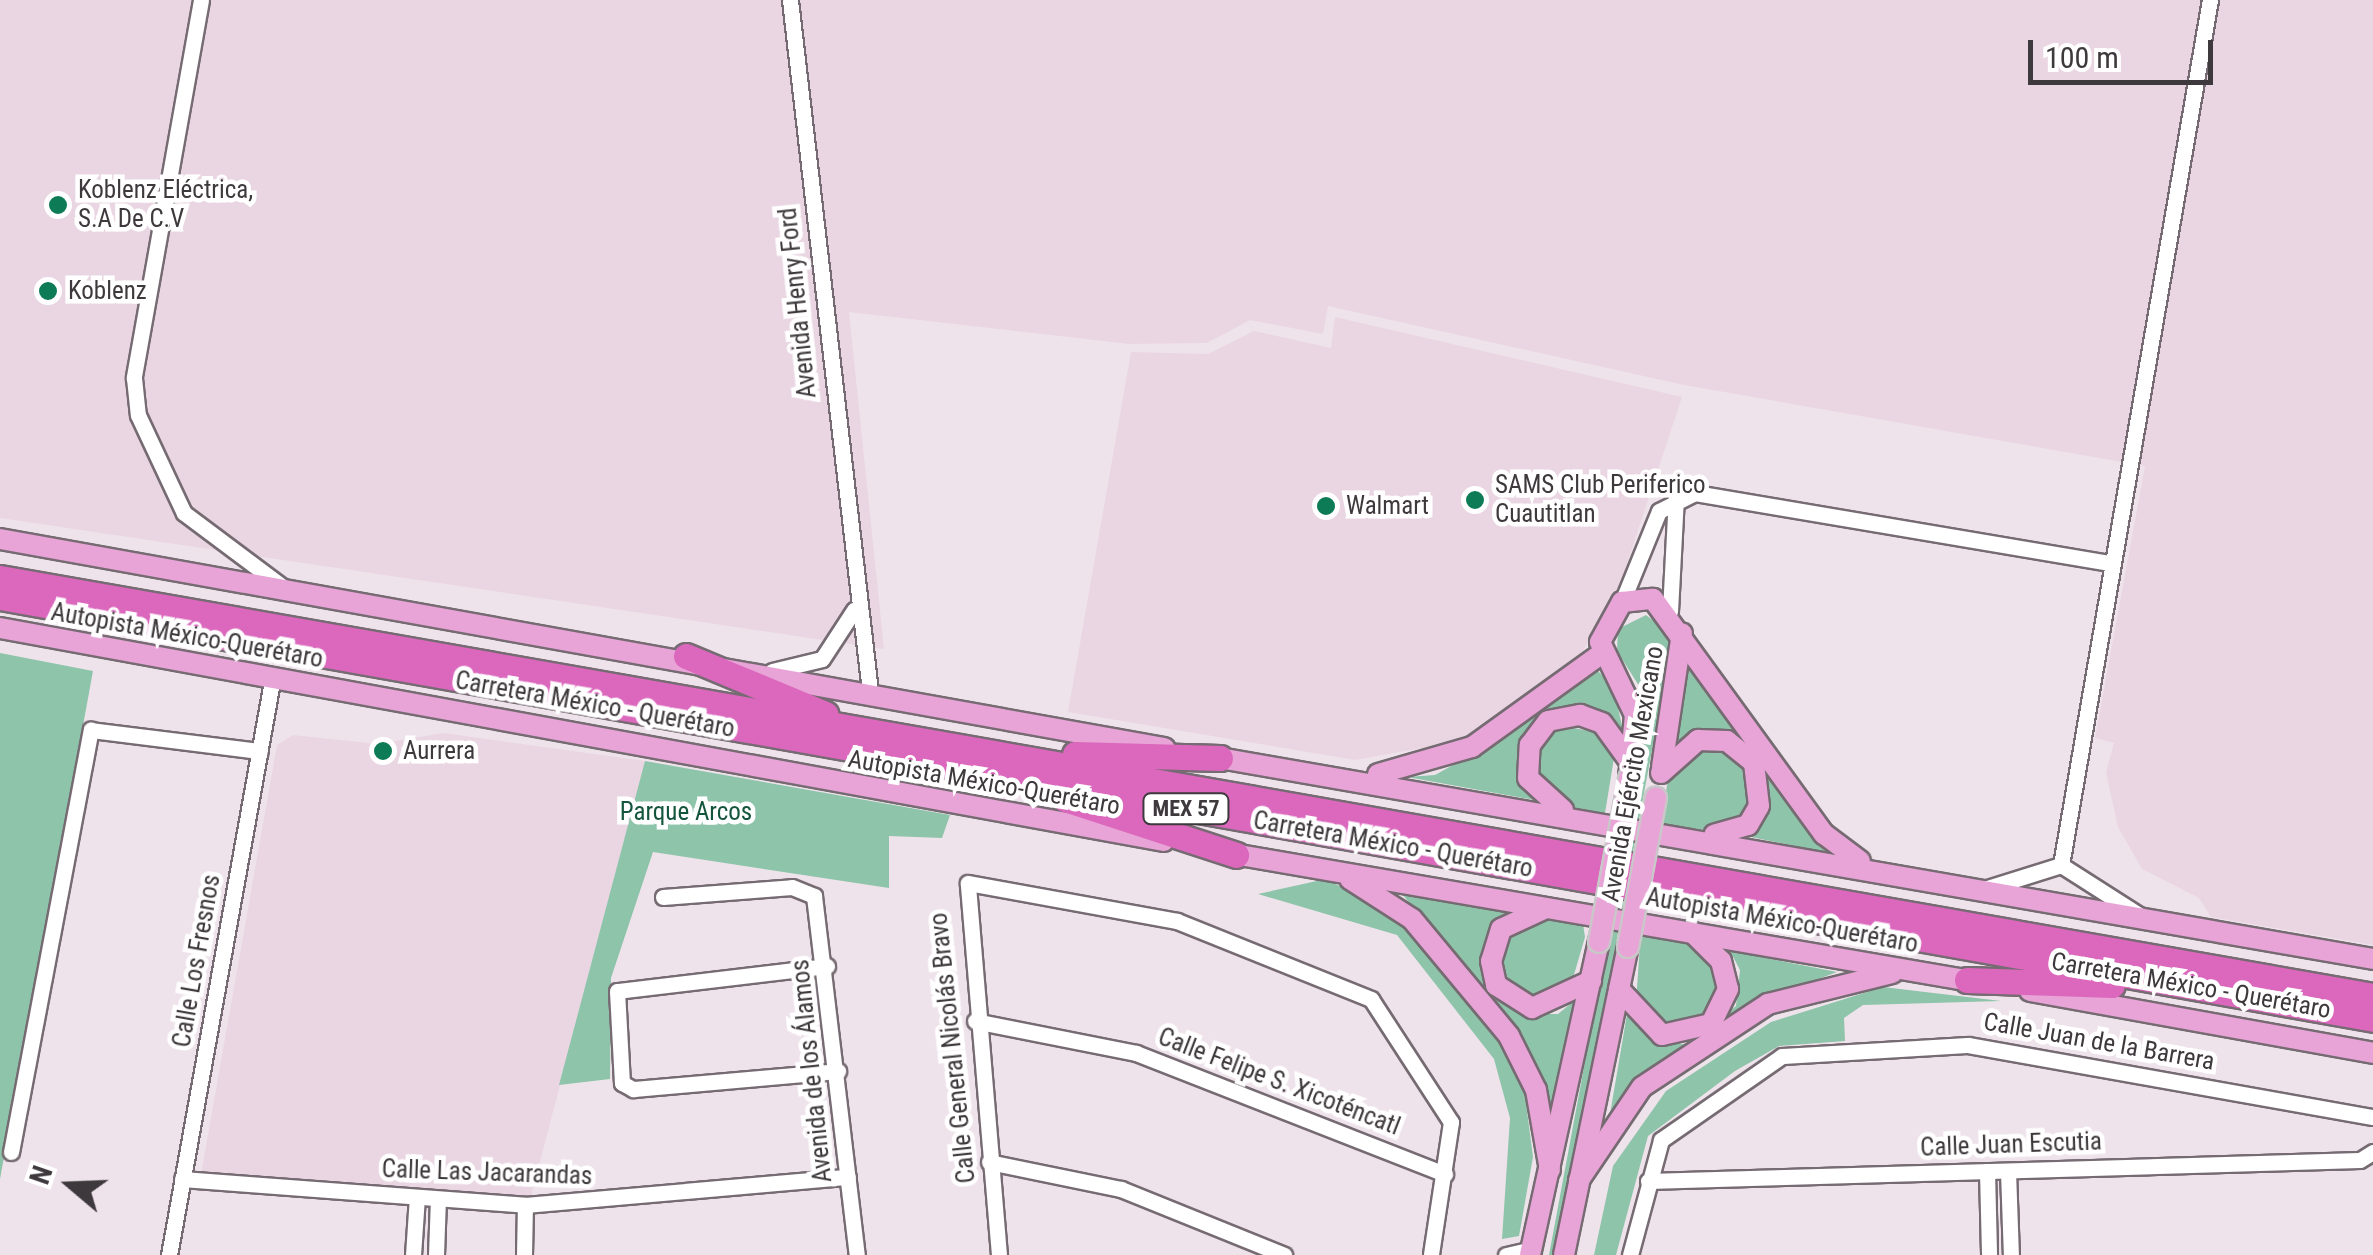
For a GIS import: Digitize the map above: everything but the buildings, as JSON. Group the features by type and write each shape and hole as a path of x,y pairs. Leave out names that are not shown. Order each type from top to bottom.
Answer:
{"highway":[{"name":"Carretera México - Querétaro","path":"0,578 866,731 1009,767 2373,1018"},
{"name":"Carretera México - Querétaro","path":"0,597 2373,996"},
{"path":"686,656 866,731"},
{"path":"1009,767 1220,758"},
{"path":"1009,767 1236,854"},
{"path":"1967,980 2240,994"}],"main road":[{"path":"0,540 769,670 1220,758 1353,776 1872,868 1976,891 2373,958"},
{"name":"Avenida Ejército Mexicano","path":"1564,1255 1661,773 1682,631 1670,611 1654,600 1622,602"},
{"path":"1353,776 1442,762 1600,654 1604,625 1622,602"},
{"name":"Autopista México-Querétaro","path":"4,629 1236,854 1558,906 2373,1052"},
{"path":"1682,631 1824,834 1872,868"},
{"name":"Avenida Ejército Mexicano","path":"1531,1252 1591,981 1630,771 1635,715 1600,654"},
{"path":"1568,814 1528,778 1530,745 1548,721 1580,714 1602,723 1630,771"},
{"path":"1661,773 1698,740 1727,741 1754,764 1761,795 1748,825 1685,835"},
{"path":"1305,865 1380,894 1412,919 1509,1036 1536,1090 1550,1170"},
{"path":"1558,906 1520,913 1501,929 1491,960 1496,985 1532,1008 1591,981"},
{"path":"1619,989 1662,1034 1711,1024 1728,989 1721,961 1691,930"},
{"path":"1579,1180 1642,1087 1768,1004 1913,970"}],"street":[{"path":"200,0 137,359 138,415 184,514 286,590"},
{"name":"Avenida Henry Ford","path":"790,0 855,601 870,692"},
{"path":"2061,866 2110,563 2210,0"},
{"path":"1622,602 1659,511 1676,498 1714,492 2110,563"},
{"path":"1670,611 1676,498"},
{"path":"769,670 802,668 830,652 855,601"},
{"name":"Calle Los Fresnos","path":"169,1255 273,676"},
{"path":"11,1152 91,730 260,751"},
{"path":"1976,891 2061,866 2147,920"},
{"name":"Calle General Nicolás Bravo","path":"998,1255 964,884 1177,921 1371,998 1448,1111 1445,1174 1431,1255"},
{"name":"Avenida de los Álamos","path":"663,898 802,888 814,896 827,966 856,1255"},
{"path":"827,966 624,988 614,998 622,1082 633,1090 838,1071"},
{"name":"Calle Felipe S. Xicoténcatl","path":"975,1021 1136,1053 1445,1174"},
{"name":"Calle Juan de la Barrera","path":"1630,1255 1648,1181 1668,1133 1782,1056 1968,1045 2373,1116"},
{"name":"Calle Juan Escutia","path":"1648,1181 2360,1160 2373,1152"},
{"path":"989,1162 1121,1189 1284,1255"},
{"path":"2008,1170 2011,1255"},
{"path":"1987,1171 1989,1255"},
{"name":"Calle Las Jacarandas","path":"182,1180 525,1205 848,1177"},
{"path":"413,1255 417,1197"},
{"path":"436,1255 438,1199"},
{"path":"524,1255 525,1205"},
{"path":"1506,1255 1531,1252"}],"shaded area":[{"path":"0,0 2373,0 2373,945 2211,917 2199,898 2142,869 2118,827 2106,773 2114,743 2095,738 2145,466 1684,385 1328,306 1323,334 1250,320 1207,343 1129,344 849,312 884,649 0,518"},
{"path":"1335,317 1682,397 1621,582 1576,664 1478,738 1355,760 1068,712 1131,352 1208,354 1254,331 1331,348"},
{"path":"443,733 645,761 531,1196 201,1174 277,745 293,735 378,744"}],"green space":[{"path":"1646,615 1670,633 1671,648 1558,1255 1549,1255 1648,724 1641,689 1617,651 1618,629"},
{"path":"0,653 93,671 0,1179"},
{"path":"1689,662 1722,710 1839,855 1746,836 1769,792 1761,766 1693,734 1675,742"},
{"path":"1595,668 1613,686 1625,739 1582,708 1522,748 1525,790 1540,801 1407,777 1435,775 1502,738"},
{"path":"1560,725 1603,734 1614,758 1605,813 1571,808 1537,778 1541,737"},
{"path":"1710,743 1748,762 1751,810 1721,832 1660,824 1669,775"},
{"name":"Parque Arcos","path":"645,761 950,815 942,838 889,836 889,888 653,852 611,978 610,1079 559,1085"},
{"path":"1326,879 1406,921 1522,1072 1533,1157 1519,1236 1502,1239 1510,1118 1494,1059 1397,935 1258,894"},
{"path":"1398,889 1519,910 1485,940 1484,968 1498,998 1522,1014 1558,1014 1574,1001 1552,1133 1527,1047"},
{"path":"1538,917 1583,924 1585,937 1571,985 1539,998 1518,992 1499,965 1507,933"},
{"path":"1641,931 1712,950 1720,986 1710,1018 1666,1029 1636,1002"},
{"path":"1730,951 1837,972 1765,999 1608,1126 1627,1014 1653,1040 1688,1045 1736,1006 1740,970"},
{"path":"1883,987 2001,1001 1863,1005 1844,1018 1845,1041 1779,1046 1735,1071 1648,1136 1616,1255 1594,1255 1613,1166 1666,1091 1771,1022"}],"place":[{"name":"Koblenz Eléctrica, S.A De C.V","path":"58,205"},
{"name":"Koblenz","path":"48,291"},
{"name":"SAMS Club Periferico Cuautitlan","path":"1475,500"},
{"name":"Walmart","path":"1326,506"},
{"name":"Aurrera","path":"383,751"}]}
